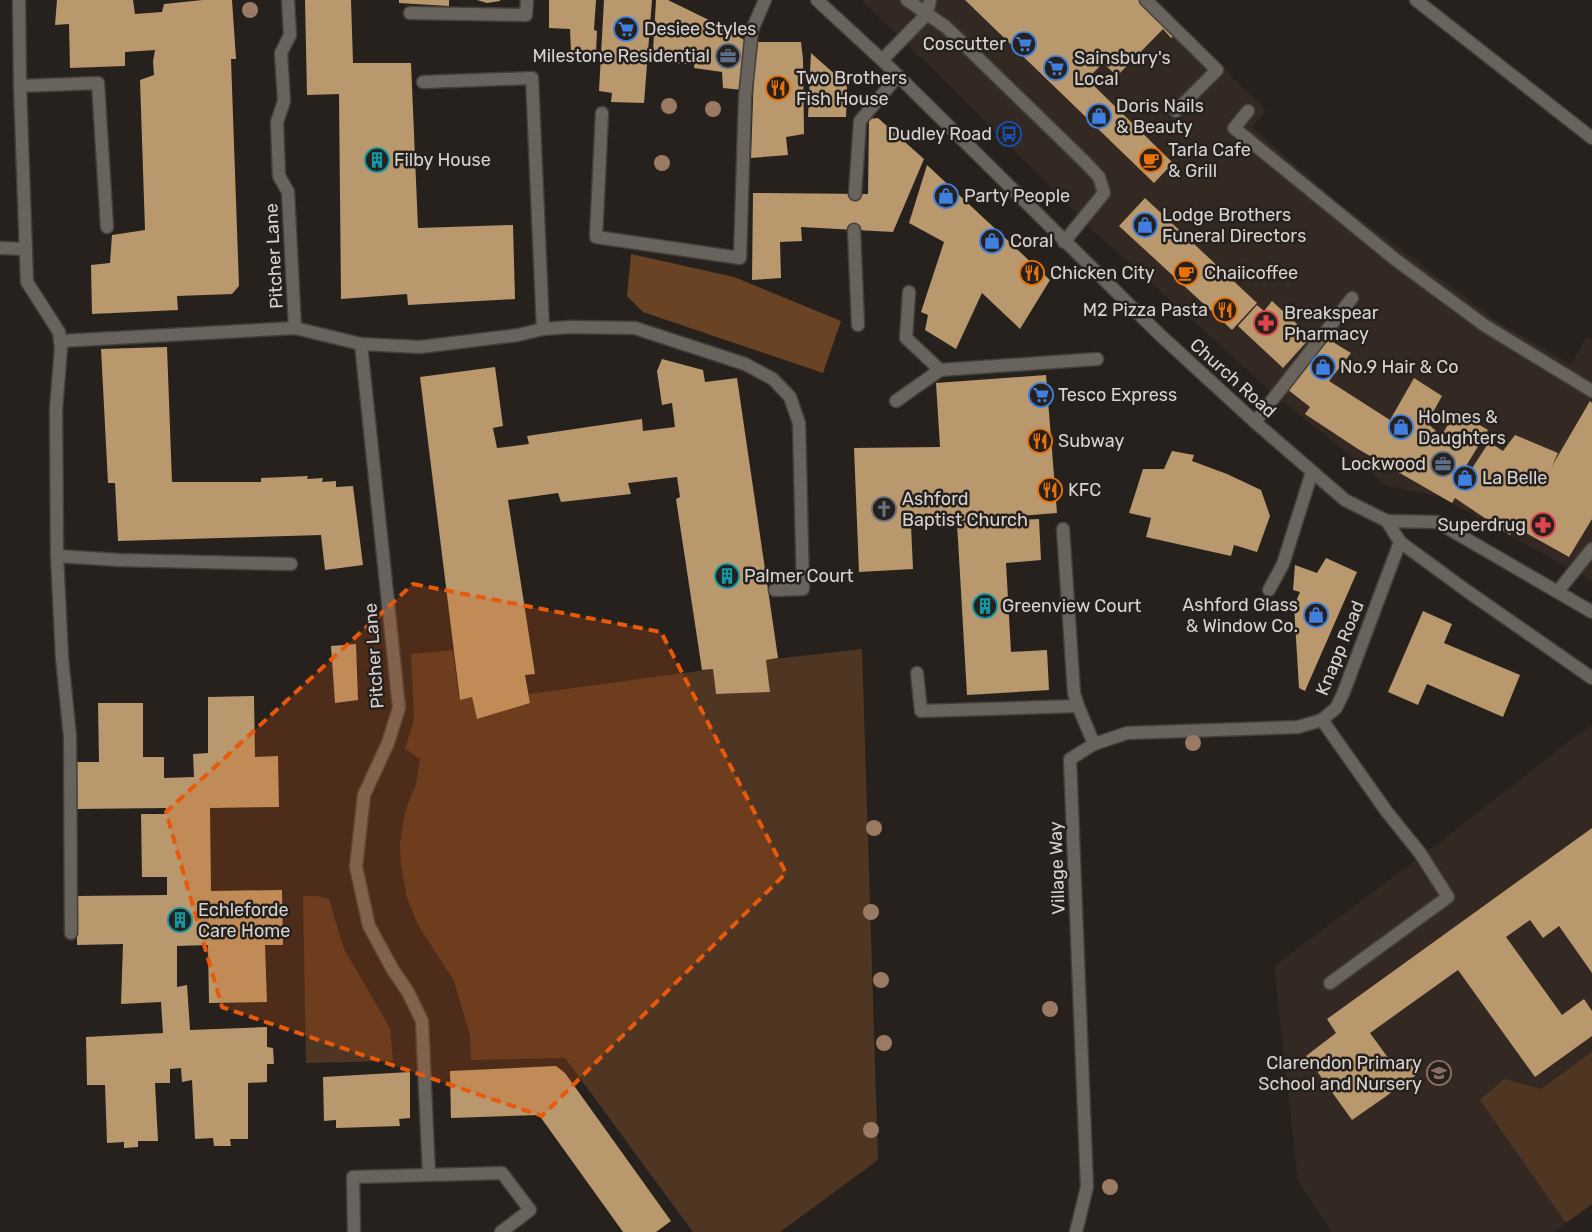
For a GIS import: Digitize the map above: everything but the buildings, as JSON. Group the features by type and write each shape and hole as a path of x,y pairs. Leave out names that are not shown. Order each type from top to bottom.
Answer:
{"street":[{"path":"19,0 27,282 59,337 56,409 58,556 62,658 70,737 71,932"},
{"name":"Pitcher Lane","path":"288,0 290,35 281,53 284,101 277,122 279,176 288,192 295,328 361,344 420,347 518,335 543,329 570,327 635,328 745,364 773,380 790,397 799,423 803,589 775,590"},
{"path":"410,13 526,15 527,0"},
{"path":"602,113 596,237 740,258 745,98 752,30 765,0"},
{"name":"Church Road","path":"817,0 882,60 1159,334 1255,422 1345,500 1387,521"},
{"path":"907,0 946,27 1099,177 1104,192 1064,242"},
{"path":"882,60 927,14 930,0"},
{"path":"1146,0 1217,70 1176,111"},
{"path":"1419,1 1592,138"},
{"path":"854,194 860,121 897,76"},
{"path":"423,82 532,78 543,329"},
{"path":"20,86 98,83 106,227"},
{"path":"1248,111 1234,128 1396,260 1484,325 1592,391"},
{"path":"854,230 858,325"},
{"path":"0,248 26,248"},
{"path":"909,292 906,338 940,370"},
{"path":"1255,422 1352,298"},
{"path":"59,337 295,328"},
{"name":"Pitcher Lane","path":"361,344 399,708 388,744 364,795 356,867 369,926 393,970 408,992 422,1021 429,1175"},
{"path":"896,401 940,370 1097,359"},
{"path":"1269,590 1282,564 1312,472"},
{"path":"1387,521 1400,542 1466,591 1592,678"},
{"path":"1387,521 1437,522 1592,612"},
{"path":"1063,529 1074,692 1094,744"},
{"name":"Knapp Road","path":"1330,984 1448,897 1420,853 1387,812 1322,720 1336,708 1343,694 1400,542"},
{"path":"1558,591 1592,549"},
{"path":"58,556 119,560 291,564"},
{"path":"917,673 921,711 1078,706"},
{"name":"Village Way","path":"1076,1232 1087,1187 1070,758 1094,744 1127,733 1298,726 1322,720"},
{"path":"354,1232 353,1177 502,1174 530,1210 500,1232"}],"highlighted area":[{"path":"413,584 661,632 786,873 542,1116 222,1007 166,812"}],"shaded area":[{"path":"861,0 1153,0 1266,110 1252,127 1339,203 1495,320 1571,365 1587,336 1592,339 1592,581 1441,497 1387,486 1267,388 1095,232 935,71"},
{"path":"631,254 734,277 841,321 823,373 643,312 627,296"},
{"path":"862,649 878,1160 780,1232 693,1232 565,1058 471,1060 470,1036 454,981 418,925 407,898 401,866 400,844 405,812 416,784 420,759 405,749 414,719 411,654 453,650 459,699 472,697 477,719 530,703 529,694 713,669 716,694 770,692 766,660"},
{"name":"Clarendon Primary School and Nursery","path":"1589,726 1592,728 1592,1204 1554,1232 1332,1232 1298,1181 1274,966 1444,839"},
{"path":"303,896 317,896 329,899 344,949 390,1028 393,1061 306,1063"},
{"path":"1592,1052 1592,1204 1566,1223 1480,1100 1504,1079 1541,1089"}],"place":[{"name":"Desiee Styles","path":"626,29"},
{"name":"Coscutter","path":"1024,44"},
{"name":"Milestone Residential","path":"728,56"},
{"name":"Sainsbury's Local","path":"1056,68"},
{"name":"Two Brothers Fish House","path":"778,88"},
{"name":"Doris Nails & Beauty","path":"1099,116"},
{"name":"Dudley Road","path":"1009,134"},
{"name":"Filby House","path":"377,160"},
{"name":"Tarla Cafe & Grill","path":"1151,160"},
{"name":"Party People","path":"946,196"},
{"name":"Lodge Brothers Funeral Directors","path":"1145,225"},
{"name":"Coral","path":"992,241"},
{"name":"Chicken City","path":"1032,273"},
{"name":"Chaiicoffee","path":"1186,273"},
{"name":"M2 Pizza Pasta","path":"1225,310"},
{"name":"Breakspear Pharmacy","path":"1266,323"},
{"name":"No.9 Hair & Co","path":"1323,367"},
{"name":"Tesco Express","path":"1041,395"},
{"name":"Holmes & Daughters","path":"1401,427"},
{"name":"Subway","path":"1040,441"},
{"name":"Lockwood","path":"1443,464"},
{"name":"La Belle","path":"1465,478"},
{"name":"KFC","path":"1050,490"},
{"name":"Ashford Baptist Church","path":"884,509"},
{"name":"Superdrug","path":"1543,525"},
{"name":"Palmer Court","path":"727,576"},
{"name":"Greenview Court","path":"985,606"},
{"name":"Ashford Glass & Window Co.","path":"1316,615"},
{"name":"Echleforde Care Home","path":"180,920"},
{"name":"Clarendon Primary School and Nursery","path":"1439,1073"}]}
